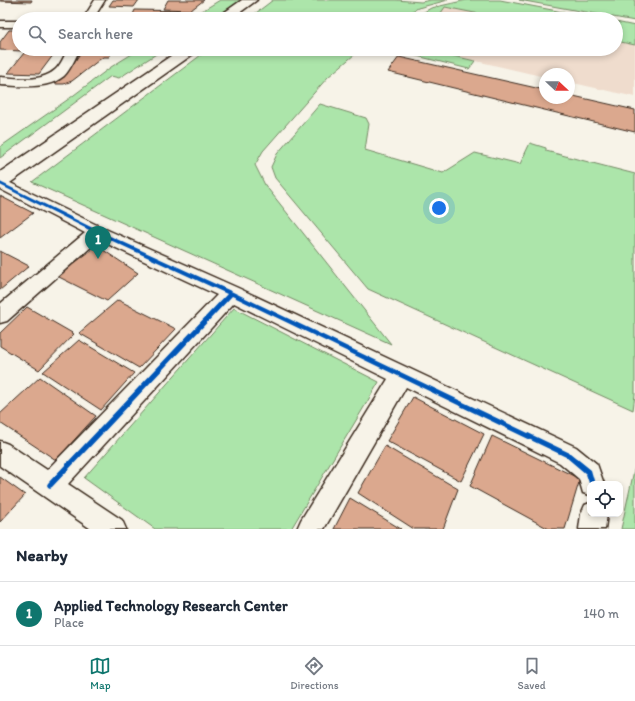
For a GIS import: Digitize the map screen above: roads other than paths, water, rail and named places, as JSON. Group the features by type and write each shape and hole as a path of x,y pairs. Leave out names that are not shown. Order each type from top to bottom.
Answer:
{"street":[{"path":"92,12 100,0"},
{"path":"102,12 110,0"},
{"path":"233,12 251,0"},
{"path":"246,12 264,0"},
{"path":"0,24 12,24"},
{"path":"0,81 28,82 40,81 52,77 59,73 70,56"},
{"path":"0,170 165,56"},
{"path":"180,56 0,182 97,232 402,374 568,455 590,472 592,481"},
{"path":"0,315 97,232"},
{"path":"50,485 231,294"},
{"path":"310,529 402,374"},
{"path":"0,452 113,529"},
{"path":"592,529 594,517"}],"place":[{"name":"Applied Technology Research Center","path":"98,259"}]}
